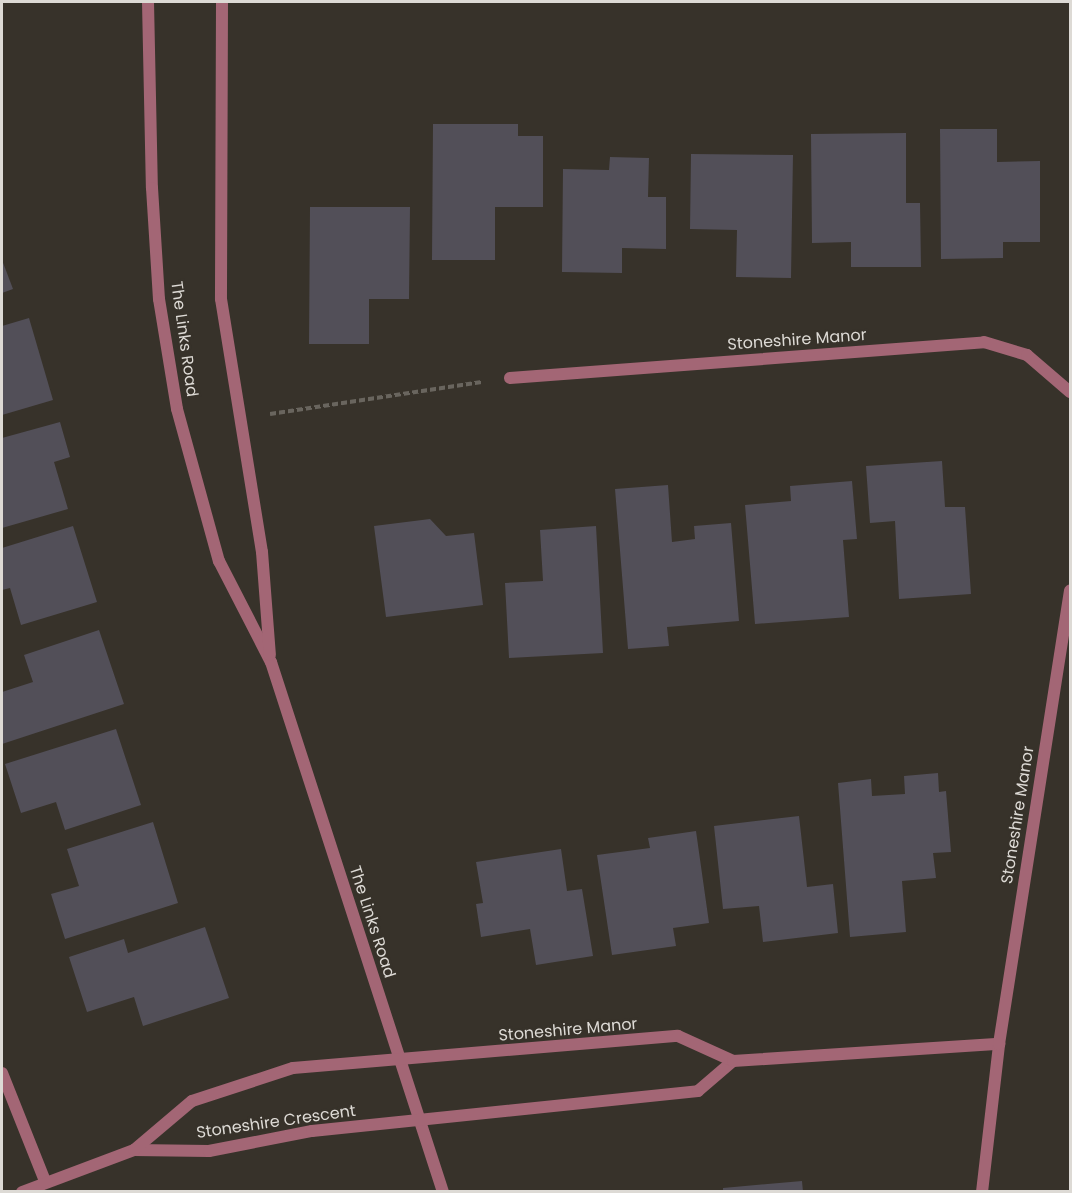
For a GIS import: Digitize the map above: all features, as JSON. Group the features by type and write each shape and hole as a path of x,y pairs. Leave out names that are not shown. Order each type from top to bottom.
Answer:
{"street":[{"name":"The Links Road","path":"148,2 152,188 159,298 177,409 219,561 271,663 444,1191"},
{"name":"The Links Road","path":"222,2 221,298 239,423 262,552 271,663"},
{"name":"Stoneshire Manor","path":"510,378 984,342 1027,355 1071,392"},
{"name":"Stoneshire Manor","path":"982,1191 999,1044 1071,591"},
{"name":"Stoneshire Manor","path":"400,1061 678,1036 734,1061 999,1044"},
{"name":"Stoneshire Crescent","path":"134,1150 192,1101 293,1068 400,1061"},
{"path":"422,1122 698,1091 734,1061"},
{"path":"2,1073 45,1181"},
{"name":"Stoneshire Crescent","path":"22,1191 134,1150 209,1151 312,1131 422,1122"}],"path":[{"path":"239,423 281,411 510,378"}],"building":[{"path":"433,124 518,124 518,136 543,136 543,207 495,207 495,260 432,260"},
{"path":"940,129 997,129 997,162 1040,161 1040,242 1003,242 1003,258 941,259"},
{"path":"906,133 906,203 920,203 921,267 851,267 851,242 812,243 811,134"},
{"path":"691,154 793,155 791,278 736,277 737,230 690,229"},
{"path":"610,157 649,158 648,197 666,197 666,249 622,248 622,273 562,272 563,169 609,170"},
{"path":"310,207 410,207 409,299 369,299 369,344 309,344"},
{"path":"2,260 13,289 2,293"},
{"path":"29,318 53,400 2,415 2,326"},
{"path":"60,422 70,457 54,462 68,509 2,528 2,438"},
{"path":"942,461 945,507 965,507 971,594 899,599 895,521 870,523 866,466"},
{"path":"852,481 857,539 843,540 849,617 755,624 745,505 791,501 790,486"},
{"path":"668,485 672,542 695,539 694,526 731,523 739,621 667,627 669,646 628,649 615,489"},
{"path":"430,519 446,536 474,533 483,605 386,617 374,526"},
{"path":"73,526 97,602 21,625 10,588 2,590 2,548"},
{"path":"596,526 603,653 509,658 505,583 543,581 540,530"},
{"path":"99,630 124,704 2,744 2,692 33,682 24,655"},
{"path":"116,729 141,805 65,830 56,802 21,813 5,764"},
{"path":"938,773 939,792 946,791 951,852 933,853 936,878 902,881 906,932 850,937 838,783 871,779 872,796 905,794 904,776"},
{"path":"799,816 807,887 833,884 838,933 763,942 759,906 723,909 714,826"},
{"path":"153,822 178,903 65,939 51,894 79,886 67,849"},
{"path":"696,831 709,923 673,928 676,946 612,955 597,855 650,848 648,838"},
{"path":"561,849 567,891 582,889 593,956 536,965 530,929 481,937 476,904 483,903 476,862"},
{"path":"205,927 229,998 143,1026 134,997 87,1012 69,957 124,939 128,953"},
{"path":"802,1181 803,1192 723,1192 723,1188"}]}
